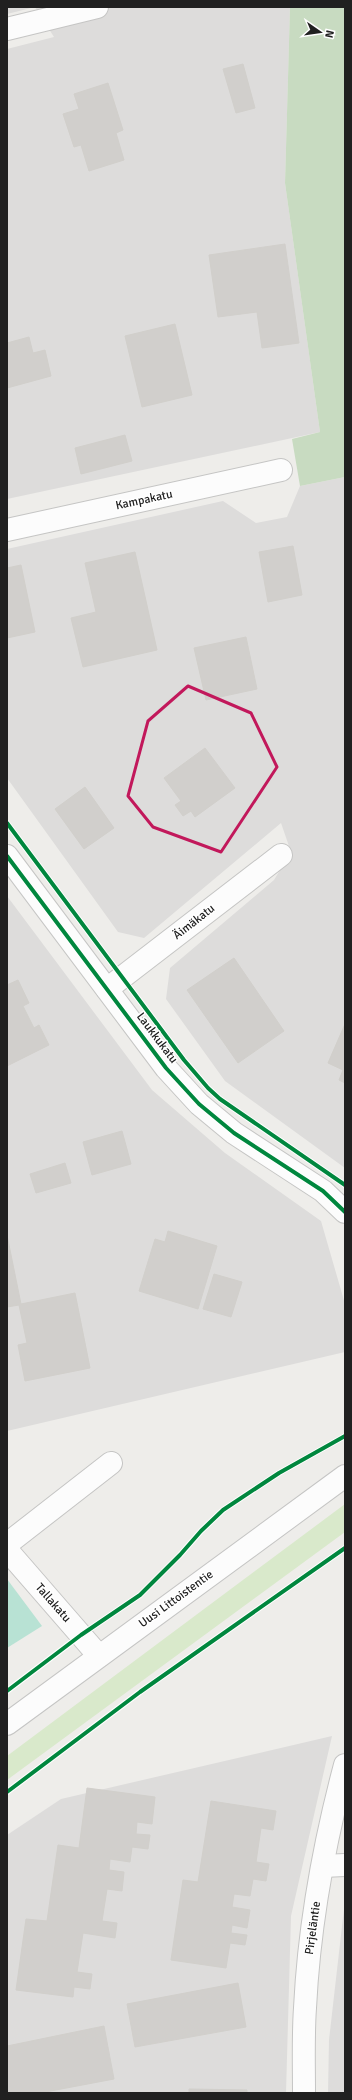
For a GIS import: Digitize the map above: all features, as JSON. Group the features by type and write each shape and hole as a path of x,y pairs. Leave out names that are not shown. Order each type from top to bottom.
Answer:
{"street":[{"path":"7,29 97,7"},
{"name":"Kampakatu","path":"7,530 281,470"},
{"name":"Äimäkatu","path":"107,989 281,855"},
{"name":"Laukkukatu","path":"7,856 166,1068 199,1104 234,1132 318,1188 345,1212"},
{"path":"7,1544 111,1463"},
{"name":"Uusi Littoistentie","path":"7,1724 345,1476"},
{"name":"Tallakatu","path":"7,1550 98,1656"},
{"name":"Pirjeläntie","path":"304,2093 305,2008 310,1953 323,1866 345,1765"},
{"path":"323,1866 345,1865"}],"highlighted area":[{"path":"188,686 251,713 277,767 221,852 153,827 128,796 148,721"}],"shaded area":[{"path":"7,7 35,7 7,14"},
{"path":"35,7 290,7 285,183 320,432 7,499 7,49 54,37"},
{"path":"345,477 345,1168 225,1081 166,999 170,968 274,880 291,852 281,823 144,938 118,932 7,778 7,549 223,501 256,523 287,517 300,486"},
{"path":"7,896 152,1090 225,1153 321,1221 345,1304 345,1352 7,1431"},
{"path":"332,1736 291,1916 286,2093 7,2093 7,1835 61,1799"},
{"path":"345,1900 345,2093 328,2093 329,2040"}],"green space":[{"path":"290,7 345,7 345,477 300,486 292,439 320,432 285,183"},
{"path":"345,1504 345,1532 7,1780 7,1756"},
{"path":"7,1579 42,1626 7,1648"}],"building":[{"path":"243,64 255,108 236,113 223,69"},
{"path":"108,83 123,130 116,133 124,160 89,171 81,145 74,147 63,114 79,109 74,94"},
{"path":"285,244 299,343 262,348 257,312 218,317 209,255"},
{"path":"175,324 192,395 142,407 125,336"},
{"path":"29,337 33,353 45,350 51,376 7,388 7,343"},
{"path":"125,435 132,461 81,474 75,448"},
{"path":"293,546 302,595 268,602 259,552"},
{"path":"135,552 157,650 83,667 71,618 96,612 85,563"},
{"path":"21,565 35,632 7,638 7,568"},
{"path":"246,637 257,689 206,700 194,648"},
{"path":"205,748 235,788 195,817 191,811 183,816 175,805 181,801 164,778"},
{"path":"85,787 114,828 84,849 55,809"},
{"path":"234,958 284,1031 238,1063 187,990"},
{"path":"18,980 29,1003 23,1006 34,1028 39,1025 49,1045 7,1066 7,985"},
{"path":"345,1024 345,1083 339,1080 343,1070 328,1063"},
{"path":"122,1131 131,1164 92,1175 83,1142"},
{"path":"65,1163 71,1183 36,1193 30,1174"},
{"path":"168,1231 217,1246 198,1309 139,1291 155,1239 165,1242"},
{"path":"7,1235 21,1304 75,1293 90,1368 25,1381 18,1345 27,1343 19,1305 7,1307"},
{"path":"214,1274 242,1282 231,1317 203,1309"},
{"path":"87,1788 155,1797 152,1824 137,1822 136,1834 150,1835 148,1849 132,1847 130,1862 110,1859 109,1870 124,1872 122,1891 107,1889 102,1921 117,1923 115,1938 83,1933 77,1972 92,1974 90,1989 74,1987 73,1997 16,1990 26,1919 47,1921 58,1845 79,1848"},
{"path":"211,1801 276,1811 273,1830 261,1828 256,1862 269,1864 266,1881 253,1879 250,1896 234,1894 232,1907 250,1910 247,1928 232,1925 231,1933 247,1935 245,1945 230,1943 226,1968 171,1960 183,1880 198,1882"},
{"path":"238,1983 246,2027 135,2047 127,2004"},
{"path":"104,2026 114,2079 40,2093 7,2093 7,2046"},
{"path":"189,2089 247,2090 247,2093 189,2093"}],"cycle path":[{"path":"7,823 184,1060 208,1088 220,1099 345,1185"},
{"path":"7,856 166,1068 199,1104 234,1133 323,1191 345,1212"},
{"path":"7,1691 81,1635 140,1595 223,1510 279,1473 345,1436"},
{"path":"7,1792 140,1692 345,1548"}]}
